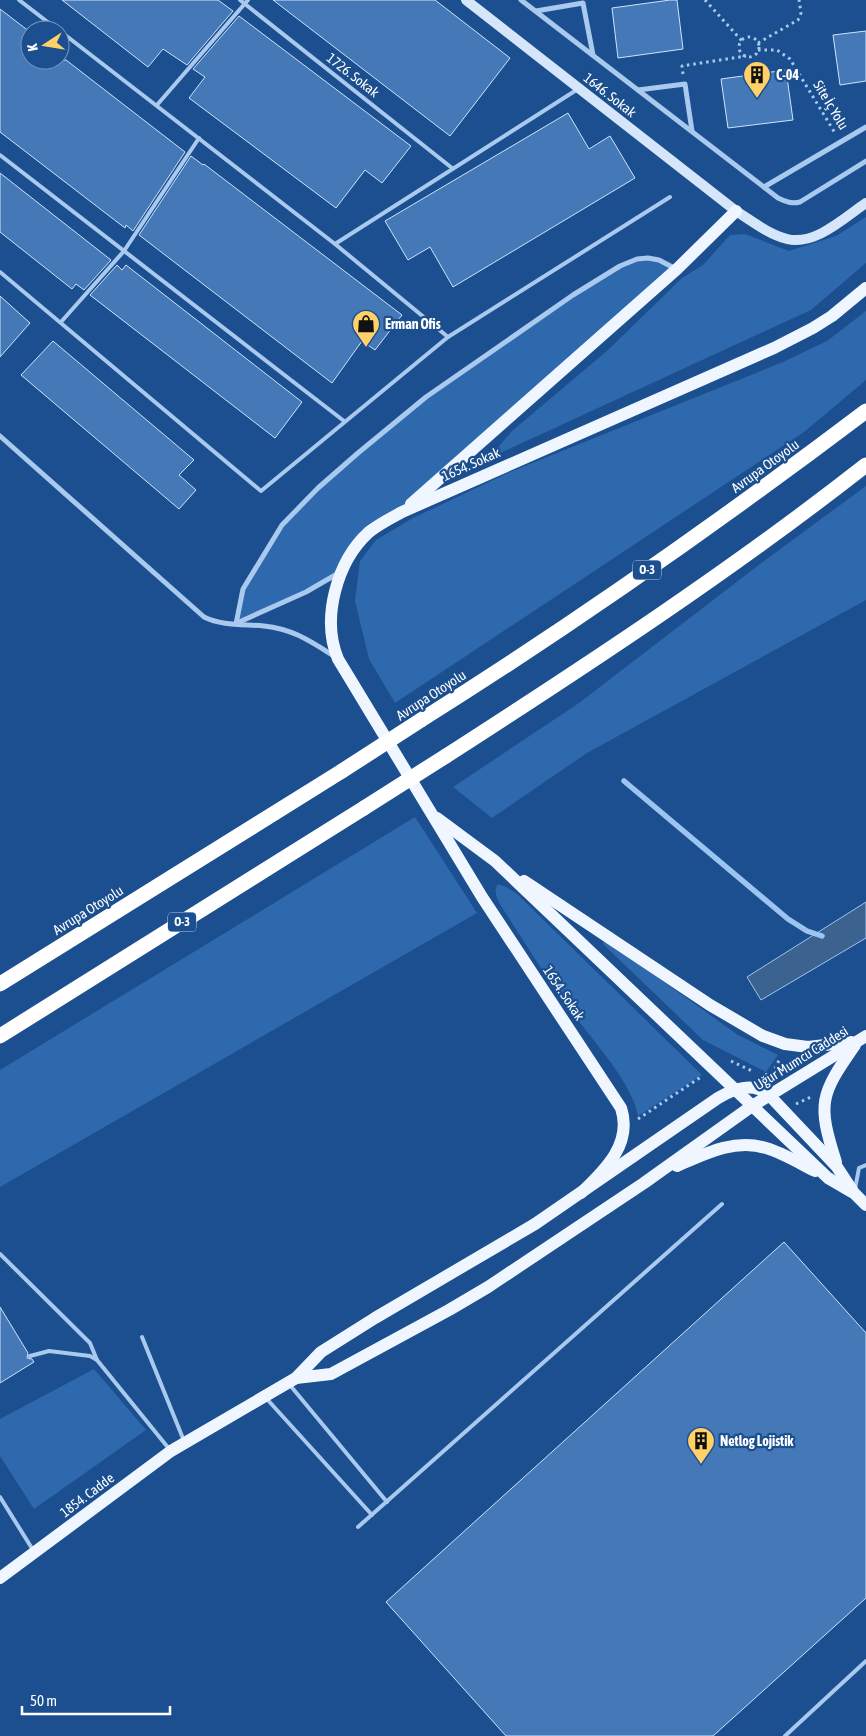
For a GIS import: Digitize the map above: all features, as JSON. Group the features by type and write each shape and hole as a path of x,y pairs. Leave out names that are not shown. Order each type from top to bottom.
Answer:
{"highway":[{"name":"Avrupa Otoyolu","path":"0,984 342,771 577,618 709,527 866,411"},
{"name":"O-3","path":"0,1036 542,694 640,628 866,465"}],"main road":[{"path":"402,512 676,269 736,211"},
{"name":"1654. Sokak","path":"581,1194 606,1167 621,1143 625,1128 621,1108 492,912 338,659 334,648 331,616 333,600 342,571 356,547 369,533 402,512 774,348 832,316 866,288"},
{"name":"1654. Sokak","path":"428,809 495,861 828,1178"},
{"path":"495,861 710,1005 754,1032 775,1041 808,1047 862,1038"},
{"path":"837,1167 828,1137 823,1106 829,1085 862,1038"},
{"name":"Uğur Mumcu Caddesi","path":"656,1174 752,1106 862,1038"},
{"path":"292,1380 321,1352 535,1224 718,1098 742,1087 756,1088 769,1095 837,1167 854,1194 866,1206"},
{"path":"292,1380 331,1374 449,1310 526,1263 656,1174 715,1150 749,1145 771,1150 828,1178 854,1194"},
{"name":"1854. Cadde","path":"0,1578 171,1452 292,1380"}],"street":[{"name":"1646. Sokak","path":"466,0 736,211 767,231 786,239 809,238 866,203"},
{"path":"521,0 784,201 793,204 800,202 866,161"},
{"path":"536,11 582,2 593,55"},
{"path":"638,90 685,84 692,131"},
{"name":"Site İç Yolu","path":"764,187 866,127"},
{"path":"236,624 243,589 282,525 318,488 426,396 573,295 620,266 637,259 648,258 659,260 676,269"},
{"path":"0,436 196,611 213,622 265,626 292,631 304,636 338,659"},
{"path":"236,624 306,592 342,571"}],"lane":[{"path":"19,0 45,20"},
{"name":"1726. Sokak","path":"240,0 247,2 452,168"},
{"path":"157,105 247,2"},
{"path":"70,39 335,244 448,337"},
{"path":"335,244 579,88"},
{"path":"61,322 124,251 199,138"},
{"path":"0,155 344,421"},
{"path":"0,272 261,491 448,337 670,198"},
{"path":"854,1194 858,1170 861,1166 866,1165"},
{"path":"358,1527 722,1204"},
{"path":"0,1254 90,1343 97,1360 171,1452"},
{"path":"142,1337 189,1440"},
{"path":"30,1356 49,1351 90,1356 97,1360"},
{"path":"292,1380 387,1502"},
{"path":"264,1396 372,1515"},
{"path":"0,1497 34,1552"},
{"path":"785,1736 866,1661"}],"path":[{"path":"705,0 742,41"},
{"path":"758,43 798,20 801,13 799,0"},
{"path":"682,66 755,55 758,50 758,43 754,38 742,41"},
{"path":"742,41 740,50 746,56"},
{"name":"Site İç Yolu","path":"758,50 779,50 790,59 840,142"}],"shaded area":[{"path":"866,217 866,263 811,310 498,454 495,451 512,431 608,350 682,278 703,265 730,235 745,234 789,251 836,236"},
{"path":"648,258 677,269 402,511 385,521 340,573 236,624 243,589 282,525 318,488 426,397 621,265"},
{"path":"866,311 866,380 804,432 395,703 369,659 355,601 360,561 376,540 413,518 510,472 783,362 827,341"},
{"path":"866,486 866,600 587,753 492,818 453,787 579,703 760,564"},
{"path":"415,817 477,913 0,1187 0,1070"},
{"path":"498,884 516,893 702,1075 638,1116 634,1102 618,1073 566,1005 503,909 496,894"},
{"path":"866,902 866,938 761,1000 747,977"},
{"path":"604,940 738,1035 778,1055 766,1072 703,1040 603,944"},
{"path":"94,1369 146,1430 34,1509 0,1456 0,1419"}],"building":[{"path":"62,0 218,0 233,11 187,65 163,49 148,67"},
{"path":"273,0 435,0 510,58 450,136"},
{"path":"677,0 683,49 618,58 612,8"},
{"path":"0,9 20,24 20,70 70,70 70,63 185,152 133,231 126,225 125,228 0,132"},
{"path":"239,16 411,146 382,183 365,170 336,208 189,98 205,77 193,69"},
{"path":"866,31 866,81 840,85 833,35"},
{"name":"C-04","path":"786,70 793,120 728,128 721,79"},
{"path":"568,113 589,149 610,136 635,178 453,287 430,247 408,260 385,221"},
{"path":"191,156 402,315 375,350 362,341 332,383 139,235"},
{"path":"0,173 111,260 84,290 76,284 72,289 0,232"},
{"path":"117,265 122,270 126,265 302,402 275,438 90,295"},
{"path":"0,296 30,323 0,357"},
{"path":"53,341 194,460 179,475 196,490 179,509 21,375"},
{"name":"Netlog Lojistik","path":"784,1242 866,1333 866,1598 713,1736 506,1736 386,1602"},
{"path":"0,1307 28,1353 27,1358 32,1359 34,1362 0,1383"}],"waterway":[{"path":"624,781 788,919 807,931 822,936"}],"place":[{"name":"C-04","path":"757,99"},
{"name":"Erman Ofis","path":"366,348"},
{"name":"Netlog Lojistik","path":"701,1465"}]}
